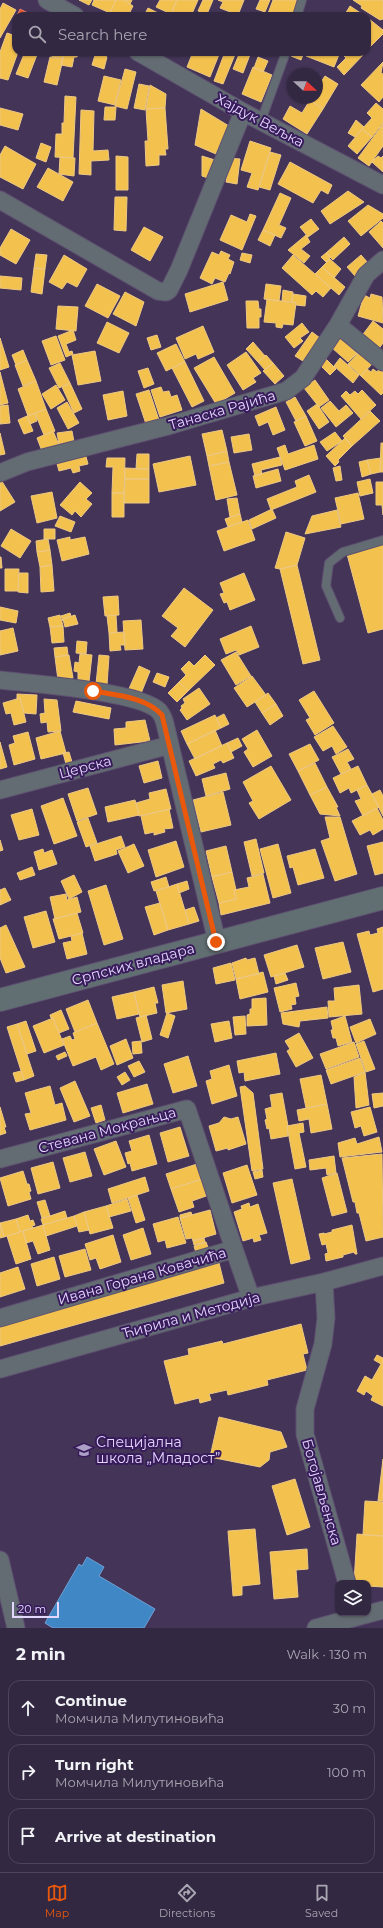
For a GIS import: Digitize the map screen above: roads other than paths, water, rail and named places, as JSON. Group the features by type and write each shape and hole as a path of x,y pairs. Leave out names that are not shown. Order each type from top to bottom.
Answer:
{"main road":[{"name":"Српских владара","path":"0,1000 383,898"}],"street":[{"path":"47,0 68,12"},
{"name":"Хајдук Вељка","path":"145,56 243,112 383,185"},
{"path":"0,200 158,291 166,292 172,284 243,112"},
{"name":"Танаска Рајића","path":"0,473 27,462 168,426 286,391 302,378 338,325 366,275 383,260"},
{"path":"338,325 383,362"},
{"path":"0,680 93,691 135,700 154,708 162,715 216,942"},
{"name":"Церска","path":"0,790 170,745"},
{"name":"Стевана Мокрањца","path":"0,1159 187,1109 234,1249"},
{"name":"Ивана Горана Ковачића","path":"0,1318 234,1249 251,1298"},
{"name":"Ћирила и Методија","path":"0,1369 251,1298 324,1282 383,1266"},
{"name":"Богојављенска","path":"324,1282 326,1318 323,1344 305,1409 305,1434 346,1580"},
{"path":"0,1560 16,1628"},
{"path":"371,1612 383,1610"},
{"path":"316,1628 354,1616"}],"lane":[{"path":"298,12 302,0"},
{"path":"261,121 285,56"},
{"path":"340,618 326,586 329,563 343,552 383,540"}],"place":[{"name":"Специјална школа „Младост”","path":"84,1450"}]}
